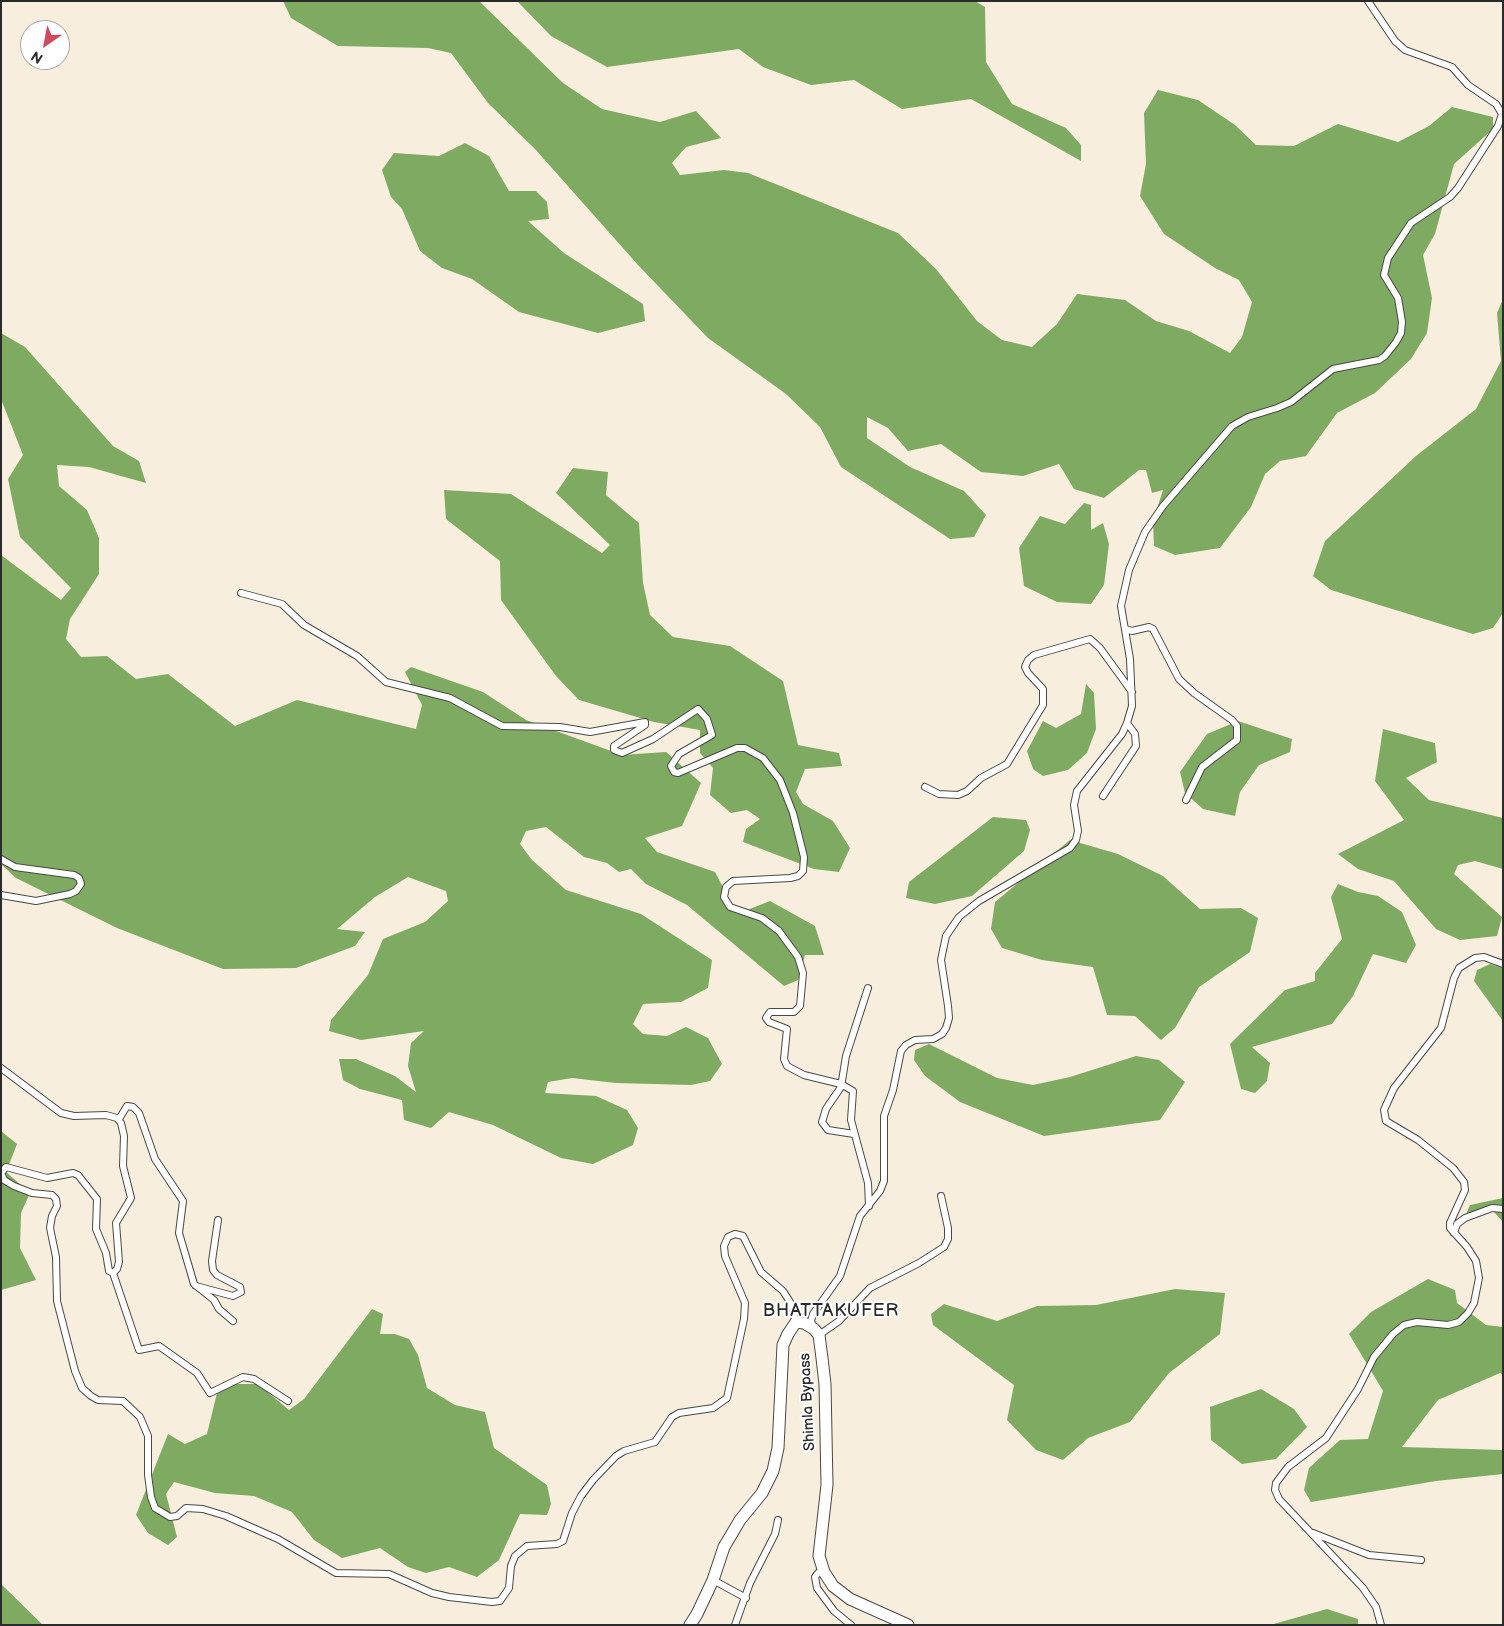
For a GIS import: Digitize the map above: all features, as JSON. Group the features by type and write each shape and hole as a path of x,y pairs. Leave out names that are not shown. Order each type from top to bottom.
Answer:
{"highway":[{"path":"796,1322 804,1323 817,1332"},
{"name":"Shimla Bypass","path":"690,1625 713,1580 724,1546 740,1520 762,1493 772,1470 778,1448 783,1345 796,1322"},
{"name":"Shimla Bypass","path":"817,1332 825,1384 827,1485 819,1556 824,1572 833,1586 850,1599 908,1625"}],"street":[{"path":"941,1196 948,1228 948,1239 944,1247 920,1263 870,1288 840,1320 817,1332 811,1320 813,1314 840,1276 860,1216 880,1191 884,1181 884,1116 893,1090 900,1051 915,1040 933,1039 942,1034 949,1018 941,960 946,936 959,917 978,901 1070,848 1076,840 1078,831 1074,805 1077,792 1122,734 1127,724 1132,692 1130,659 1121,606 1123,590 1136,548 1150,524 1218,440 1232,426 1248,417 1291,402 1333,369 1379,360 1396,342 1402,328 1402,308 1384,275 1388,258 1412,222 1450,197 1458,188 1502,117 1496,104 1468,86 1452,67 1405,50 1395,41 1368,1"},
{"path":"241,593 282,604 304,624 357,656 386,682 450,698 502,726 560,727 590,732 645,722 645,725 614,746 615,751 624,753 653,739 698,709 707,719 712,735 679,754 670,766 674,772 737,748 745,748 763,758 780,780 793,813 804,856 803,871 798,876 790,878 733,881 726,887 724,897 730,907 762,918 779,930 798,957 803,973 800,1006 794,1012 770,1012 766,1018 768,1022 787,1029 784,1059 787,1066 804,1074 842,1084 853,1091 851,1120 868,1184 869,1206"},
{"path":"1125,629 1132,631 1149,627 1153,629 1179,679 1194,693 1232,720 1237,726 1237,740 1202,767 1186,800"},
{"path":"925,787 939,794 958,795 967,791 981,778 1007,764 1043,705 1043,689 1025,667 1034,655 1090,640 1100,648 1132,692"},
{"path":"1103,796 1136,746 1135,734 1127,724"},
{"path":"1,860 21,869 74,875 79,878 81,884 76,892 36,901 1,895"},
{"path":"1381,1625 1376,1607 1363,1588 1279,1500 1275,1490 1276,1483 1288,1467 1326,1438 1358,1389 1374,1357 1393,1334 1404,1325 1417,1322 1448,1325 1460,1322 1468,1314 1474,1303 1479,1278 1476,1262 1467,1246 1454,1233 1450,1223 1465,1190 1464,1182 1453,1168 1418,1140 1386,1121 1384,1110 1394,1088 1441,1028 1454,978 1459,968 1475,958 1484,957 1503,964"},
{"path":"854,1134 828,1130 822,1122 826,1109 842,1084 846,1056 868,988"},
{"path":"1,1068 61,1113 74,1116 106,1115 119,1119"},
{"path":"119,1119 127,1106 130,1105 137,1110 155,1159 184,1201 179,1233 195,1286 212,1298 219,1309 233,1321"},
{"path":"113,1273 117,1269 119,1262 116,1223 131,1198 123,1166 123,1131 119,1119"},
{"path":"288,1401 254,1380 243,1377 210,1393 197,1373 159,1346 140,1350 113,1273 109,1271 106,1253 96,1228 97,1199 78,1175 73,1173 47,1178 6,1167 3,1168 2,1176 4,1180 32,1193 52,1195 57,1201 50,1223 56,1257 56,1292 75,1371 82,1388 91,1396 98,1400 123,1401 140,1417 148,1436 151,1497 158,1511 174,1518 184,1509 203,1509 254,1527 336,1573 389,1574 432,1593 492,1602 500,1601 509,1588 511,1566 520,1550 527,1546 556,1544 563,1541 572,1513 581,1496 599,1473 616,1456 624,1450 655,1442 672,1416 679,1413 713,1408 726,1398 744,1319 745,1303 725,1256 724,1246 728,1237 735,1234 743,1236 761,1272 786,1297 796,1322"},
{"path":"1454,1233 1457,1224 1465,1218 1492,1208 1503,1209"},
{"path":"195,1286 233,1296 241,1292 240,1287 217,1275 213,1270 212,1261 218,1220"},
{"path":"735,1625 750,1583 775,1534 778,1520"},
{"path":"1309,1532 1369,1555 1422,1560"},
{"path":"824,1572 815,1577 817,1588 834,1611 851,1625"},
{"path":"713,1580 746,1598"}],"green space":[{"path":"283,1 479,1 563,83 602,109 660,122 696,111 721,138 686,147 672,163 680,175 724,170 748,173 898,233 936,269 977,321 1002,340 1032,347 1057,324 1077,294 1125,300 1156,321 1189,331 1230,353 1242,337 1252,302 1239,280 1215,268 1164,234 1140,196 1146,164 1144,113 1158,90 1198,100 1235,125 1256,145 1294,146 1338,124 1398,142 1429,126 1452,107 1493,117 1493,129 1454,164 1435,234 1423,255 1432,298 1427,333 1411,359 1375,393 1337,413 1306,456 1280,461 1265,474 1251,507 1220,548 1175,555 1154,546 1153,521 1163,490 1152,493 1146,470 1139,470 1104,498 1074,489 1059,464 1023,476 981,472 941,444 908,451 888,428 867,417 867,438 910,467 964,491 986,515 974,537 950,539 841,467 820,427 786,394 708,338 638,265 535,149 488,103 451,53 428,48 338,46 291,18"},
{"path":"517,1 975,1 985,7 986,62 1012,104 1066,128 1081,145 1081,161 971,99 902,109 854,80 811,85 763,67 739,49 607,67 551,36"},
{"path":"465,143 489,156 509,191 536,191 547,202 549,219 528,221 564,253 643,304 645,321 598,333 519,312 472,279 442,268 420,251 402,209 391,197 382,170 394,153 439,156"},
{"path":"1503,299 1503,613 1493,628 1473,634 1331,590 1313,576 1325,541 1416,456 1476,409 1501,361 1497,313"},
{"path":"1,333 25,347 113,446 139,461 146,483 89,467 57,465 59,486 87,510 99,538 99,574 70,619 66,639 81,657 107,656 136,679 168,674 235,726 297,700 416,729 422,705 405,672 411,667 483,692 526,720 622,755 666,752 701,783 682,826 645,838 657,852 715,872 737,914 770,901 815,926 824,955 805,955 798,980 784,986 687,905 646,884 631,869 619,872 607,863 584,857 546,827 526,831 520,844 532,860 566,890 641,914 712,960 708,988 681,1002 643,1004 633,1024 643,1034 667,1036 686,1027 708,1038 722,1064 710,1081 691,1085 616,1083 572,1078 548,1082 545,1093 596,1096 627,1110 638,1128 633,1145 593,1164 561,1158 493,1125 449,1112 431,1128 404,1120 402,1100 360,1089 343,1080 339,1059 356,1059 395,1076 416,1092 408,1066 411,1043 424,1031 361,1040 329,1031 331,1020 368,975 383,939 425,922 448,901 446,891 408,877 375,897 337,929 365,932 355,946 296,968 223,969 117,928 16,878 1,864 1,555 61,600 71,588 20,537 8,479 23,455 1,399"},
{"path":"573,468 608,472 606,495 639,523 643,583 650,615 673,637 730,646 783,681 798,745 839,753 842,766 805,769 796,792 803,804 833,821 850,848 839,872 814,869 743,842 746,829 760,819 747,810 731,813 710,795 713,768 700,753 700,730 654,722 579,700 556,676 501,600 500,561 446,519 444,490 511,494 602,553 610,545 556,493"},
{"path":"1084,503 1091,505 1091,530 1103,523 1109,544 1104,585 1091,604 1057,602 1024,586 1019,548 1040,516 1065,524"},
{"path":"1086,684 1094,693 1096,729 1087,753 1068,770 1043,776 1033,769 1027,751 1043,721 1056,728 1081,714"},
{"path":"1238,721 1292,739 1290,752 1259,765 1240,792 1235,816 1203,809 1185,793 1180,772 1207,734"},
{"path":"1383,729 1435,743 1437,762 1406,778 1429,800 1503,818 1503,869 1475,861 1458,865 1454,874 1502,917 1497,936 1460,940 1436,929 1394,881 1358,869 1338,854 1404,820 1375,781"},
{"path":"993,817 1026,820 1030,830 1024,851 972,896 935,904 906,898 909,882"},
{"path":"1070,840 1118,854 1163,876 1200,909 1241,908 1258,918 1250,952 1199,987 1175,1028 1161,1040 1135,1016 1107,1015 1093,967 1042,960 1002,948 991,929 995,902"},
{"path":"1338,884 1358,892 1378,896 1402,912 1416,945 1406,963 1373,954 1353,996 1332,1024 1252,1047 1270,1063 1267,1081 1255,1093 1241,1089 1230,1044 1285,990 1315,981 1315,973 1342,939 1331,897"},
{"path":"1490,964 1503,968 1503,1021 1474,981 1477,970"},
{"path":"929,1044 997,1078 1033,1085 1070,1077 1136,1056 1159,1060 1185,1082 1160,1120 1044,1136 960,1102 925,1076 914,1060 915,1050"},
{"path":"1,1131 17,1144 6,1172 30,1193 21,1213 20,1248 36,1280 1,1290"},
{"path":"1503,1198 1503,1222 1493,1211 1465,1217 1470,1205"},
{"path":"1428,1279 1455,1290 1457,1303 1486,1325 1503,1327 1503,1375 1500,1373 1438,1400 1402,1447 1503,1450 1503,1474 1436,1481 1311,1502 1304,1490 1309,1468 1340,1440 1368,1439 1383,1391 1349,1334 1371,1312"},
{"path":"1175,1289 1225,1293 1220,1334 1169,1373 1130,1422 1088,1438 1063,1460 1036,1450 1007,1420 1014,1385 933,1325 931,1314 944,1304 997,1321 1037,1306 1096,1305"},
{"path":"372,1309 383,1314 380,1334 395,1334 409,1339 418,1355 427,1388 455,1405 485,1412 494,1448 547,1485 551,1504 547,1515 520,1514 499,1560 477,1577 449,1567 426,1573 408,1567 380,1548 342,1558 314,1540 292,1512 254,1496 215,1493 174,1482 166,1494 177,1537 168,1545 148,1533 136,1515 168,1434 185,1444 207,1434 217,1393 231,1384 258,1384 289,1410 304,1399"},
{"path":"1261,1389 1294,1409 1307,1427 1276,1459 1242,1464 1211,1440 1210,1407"},
{"path":"1,1584 43,1625 1,1625"},
{"path":"1327,1609 1358,1619 1358,1625 1270,1625"}],"district":[{"name":"BHATTAKUFER","path":"831,1311"}]}
